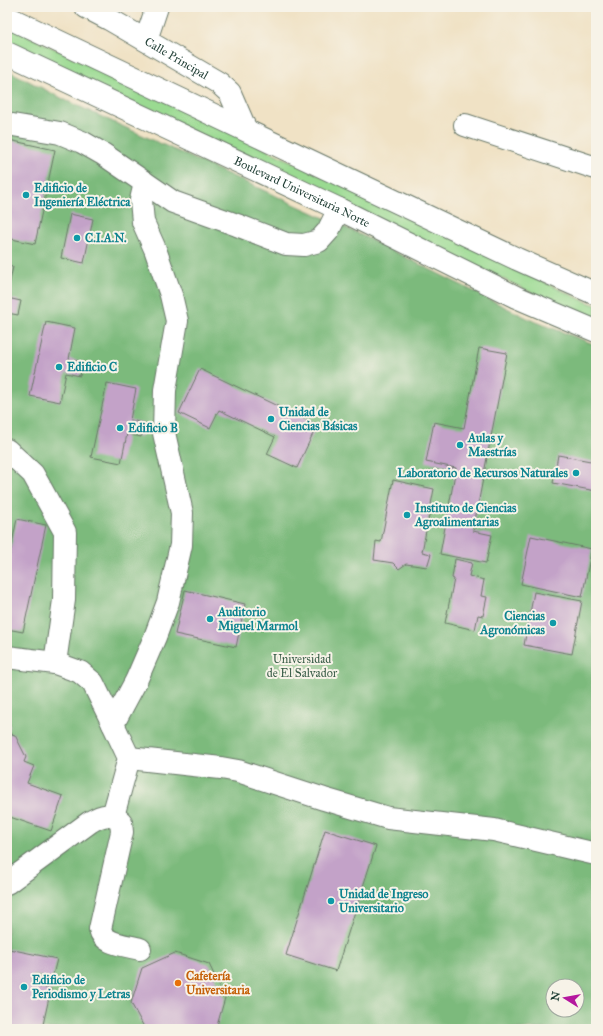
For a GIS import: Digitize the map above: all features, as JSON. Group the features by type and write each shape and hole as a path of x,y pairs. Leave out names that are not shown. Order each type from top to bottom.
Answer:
{"main road":[{"name":"Calle Principal","path":"86,7 219,83 230,93 246,130"},
{"path":"146,40 157,7"},
{"path":"7,17 524,262 596,294"},
{"name":"Boulevard Universitaria Norte","path":"7,53 340,209 516,297 596,331"},
{"path":"7,124 60,133 82,142 103,154 173,202 286,244 304,245 318,242 328,232 340,209"},
{"path":"465,125 596,168"},
{"path":"113,724 136,681 155,637 168,602 181,545 182,513 164,432 165,390 177,321 171,294 155,249 143,222 141,200 146,183"},
{"path":"7,450 33,474 65,532 64,600 55,663"},
{"path":"7,657 55,663 80,672 93,683 129,758 113,816"},
{"path":"129,758 238,771 388,818 494,830 596,854"},
{"path":"7,883 90,822 102,816 113,816 121,822 122,832 100,929 102,935 107,940 140,949"}],"green space":[{"path":"7,26 584,301 596,305 596,320 558,305 7,44"},
{"name":"Universidad de El Salvador","path":"7,70 67,101 355,232 531,320 596,345 596,1029 7,1029"}],"building":[{"name":"Edificio de Ingeniería Eléctrica","path":"9,140 55,150 35,244 7,238 7,152"},
{"name":"C.I.A.N.","path":"70,214 93,219 84,263 61,258"},
{"path":"7,266 13,267 8,290 7,290"},
{"path":"7,298 21,301 18,315 7,313"},
{"name":"Edificio C","path":"46,322 75,328 69,359 83,362 80,376 66,373 60,402 30,396"},
{"name":"Aulas y Maestrías","path":"479,348 507,353 473,531 492,535 486,563 440,554 456,468 426,462 434,422 464,428"},
{"name":"Unidad de Ciencias Básicas","path":"200,369 317,425 297,468 267,454 275,437 219,410 210,428 179,413"},
{"name":"Edificio B","path":"107,383 136,389 130,420 144,423 141,437 127,434 121,463 91,457"},
{"name":"Laboratorio de Recursos Naturales","path":"558,455 596,462 596,491 553,483"},
{"name":"Instituto de Ciencias Agroalimentarias","path":"393,480 434,489 422,552 431,554 427,567 406,564 399,569 393,563 374,560 376,541 381,542"},
{"path":"17,519 46,525 23,632 7,629 7,567"},
{"path":"531,536 592,549 582,597 521,584"},
{"path":"455,559 472,563 469,576 484,580 481,596 487,597 483,616 478,615 475,630 445,623 454,579 452,578"},
{"name":"Auditorio Miguel Marmol","path":"185,590 245,604 236,647 175,634"},
{"name":"Ciencias Agronómicas","path":"534,592 582,601 572,654 524,645"},
{"path":"7,724 10,725 8,733 15,735 26,757 24,762 34,766 27,783 63,796 51,831 7,816"},
{"name":"Unidad de Ingreso Universitario","path":"325,830 376,846 336,971 286,955"},
{"name":"Edificio de Periodismo y Letras","path":"9,949 57,959 52,979 33,975 31,985 51,989 42,1029 7,1029 7,957"},
{"name":"Cafetería Universitaria","path":"175,953 209,964 225,998 216,1029 145,1029 131,1003 142,968"}],"place":[{"name":"Edificio de Ingeniería Eléctrica","path":"26,195"},
{"name":"C.I.A.N.","path":"77,238"},
{"name":"Edificio C","path":"59,367"},
{"name":"Unidad de Ciencias Básicas","path":"271,419"},
{"name":"Edificio B","path":"120,428"},
{"name":"Aulas y Maestrías","path":"460,445"},
{"name":"Laboratorio de Recursos Naturales","path":"576,473"},
{"name":"Instituto de Ciencias Agroalimentarias","path":"407,515"},
{"name":"Auditorio Miguel Marmol","path":"210,619"},
{"name":"Ciencias Agronómicas","path":"553,623"},
{"name":"Unidad de Ingreso Universitario","path":"331,901"},
{"name":"Cafetería Universitaria","path":"178,983"},
{"name":"Edificio de Periodismo y Letras","path":"24,987"}]}
